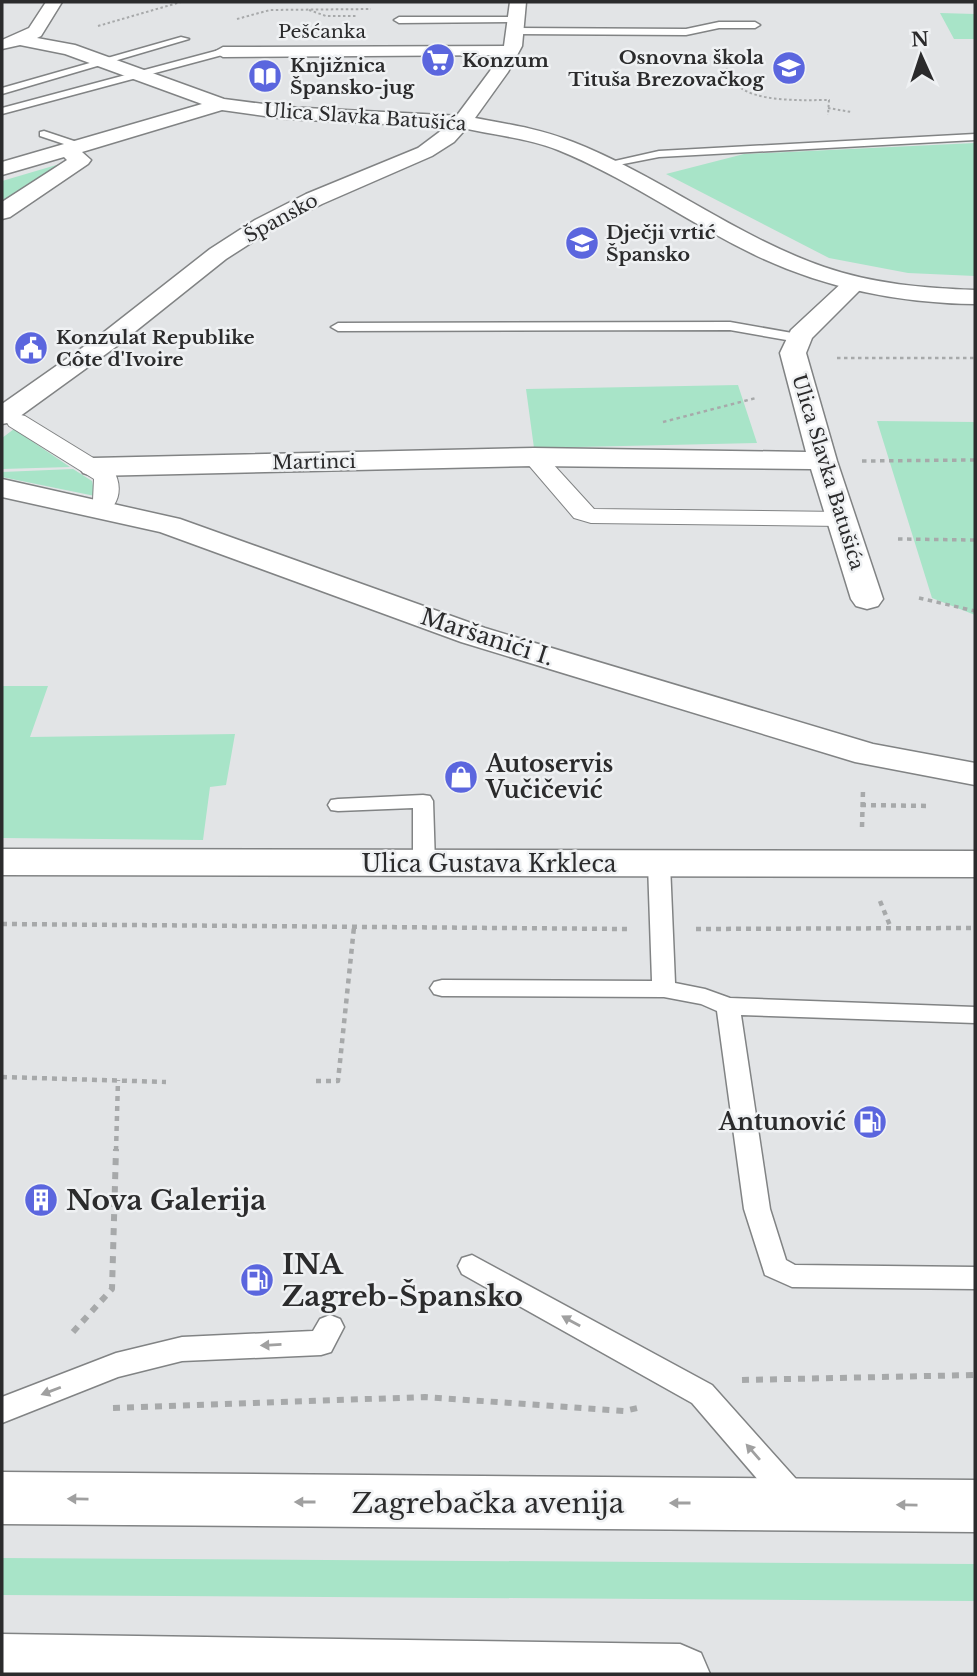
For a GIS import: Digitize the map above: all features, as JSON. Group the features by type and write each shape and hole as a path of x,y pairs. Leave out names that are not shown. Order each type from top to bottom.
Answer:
{"street":[{"path":"2,46 35,32 54,2"},
{"name":"Špansko","path":"10,418 218,254 263,225 314,199 425,152 446,138 462,122 499,72 509,51 517,18"},
{"name":"Ulica Slavka Batušića","path":"21,40 58,46 105,61 221,104 297,114 462,122 546,139 604,165 767,251 813,271 854,284 895,292 975,297"},
{"name":"Pešćanka","path":"223,52 509,51"},
{"path":"2,169 221,104"},
{"path":"2,212 81,160 72,148"},
{"path":"797,338 854,284"},
{"name":"Ulica Slavka Batušića","path":"797,338 793,353 796,369 867,599"},
{"path":"10,418 105,475 105,500"},
{"path":"534,457 583,513 591,516 842,519"},
{"name":"Martinci","path":"93,467 534,457 823,461"},
{"name":"Maršanići I.","path":"2,488 169,526 473,635 868,754 975,774"},
{"name":"Ulica Gustava Krkleca","path":"2,862 975,864"},
{"name":"Zagrebačka avenija","path":"2,1498 975,1506"},
{"path":"2,1664 680,1674"}],"lane":[{"path":"399,20 517,18 686,32 719,25 755,24"},
{"path":"2,91 184,39"},
{"name":"Pešćanka","path":"2,111 223,52"},
{"path":"44,134 72,148"},
{"path":"604,165 659,154 975,137"},
{"path":"338,327 730,326 797,338"},
{"path":"338,804 423,801 424,864"},
{"path":"659,864 664,989"},
{"path":"442,988 664,989 705,997 728,1006 975,1015"},
{"path":"728,1006 757,1209 775,1266 792,1276 975,1278"},
{"path":"472,1266 702,1394 798,1503"},
{"path":"2,1409 116,1365 182,1349 321,1343 330,1327"}],"path":[{"path":"94,27 181,2"},
{"path":"184,39 175,36 270,10 379,9"},
{"path":"308,10 326,16 357,16"},
{"path":"712,46 729,67 736,85 742,89 767,97 828,100 827,145"},
{"path":"837,358 975,358"},
{"path":"823,461 975,460"},
{"path":"898,539 975,540"},
{"path":"919,598 975,611"},
{"path":"861,805 937,806"},
{"path":"879,897 891,928"},
{"path":"2,924 631,929"},
{"path":"316,1081 338,1081 354,927"},
{"path":"682,929 975,928"},
{"path":"2,1077 166,1082"},
{"path":"73,1332 112,1289 118,1080"},
{"path":"748,1378 975,1375"},
{"path":"102,1408 137,1409 425,1397 624,1411"}],"green space":[{"path":"940,13 975,14 975,39 954,39"},
{"path":"975,143 975,276 908,273 829,258 666,174 744,154"},
{"path":"70,161 2,202 2,181"},
{"path":"738,385 757,443 534,448 526,389"},
{"path":"877,421 975,422 975,615 932,598"},
{"path":"14,429 70,467 2,469 2,438"},
{"path":"73,469 92,481 95,496 2,477 2,472"},
{"path":"2,686 48,686 30,737 235,734 226,785 210,787 203,840 2,838"},
{"path":"2,1558 975,1564 975,1601 2,1595"}],"place":[{"name":"Konzum","path":"438,60"},
{"name":"Osnovna škola Tituša Brezovačkog","path":"789,68"},
{"name":"Knjižnica Špansko-jug","path":"265,76"},
{"name":"Dječji vrtić Špansko","path":"582,243"},
{"name":"Konzulat Republike Côte d'Ivoire","path":"31,348"},
{"name":"Autoservis Vučičević","path":"461,777"},
{"name":"Antunović","path":"870,1122"},
{"name":"Nova Galerija","path":"41,1200"},
{"name":"INA Zagreb-Špansko","path":"257,1280"}]}
